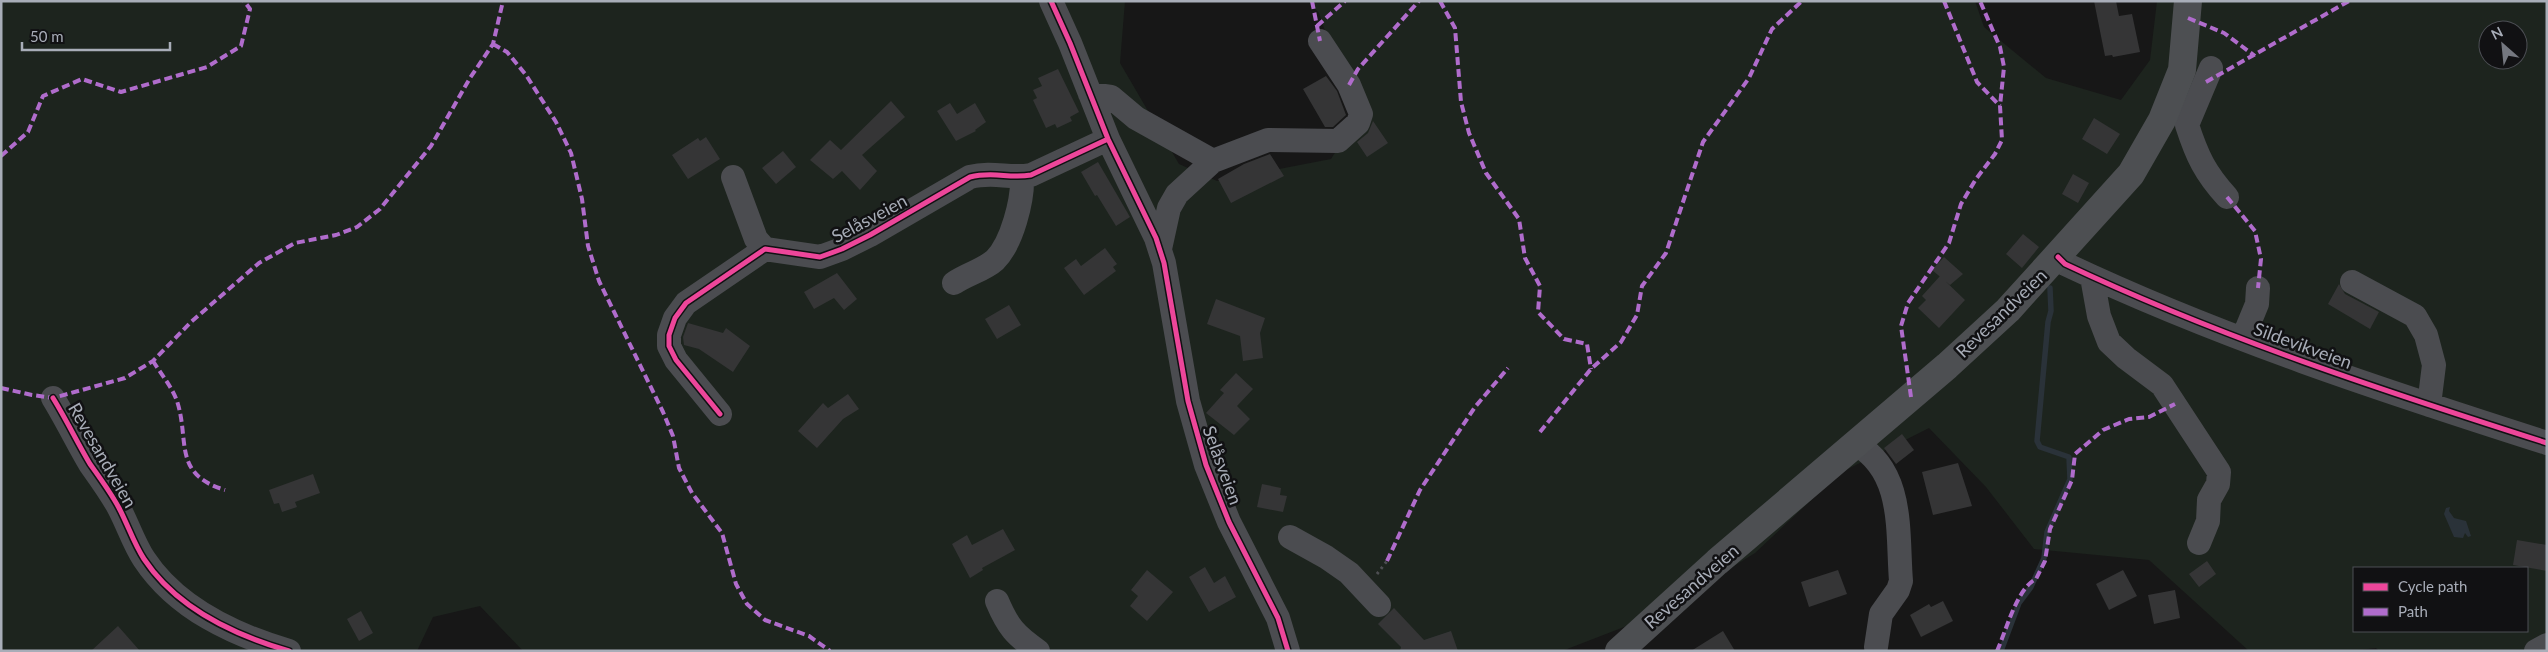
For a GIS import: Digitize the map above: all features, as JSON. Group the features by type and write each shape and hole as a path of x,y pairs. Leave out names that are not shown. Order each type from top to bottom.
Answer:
{"main road":[{"name":"Revesandveien","path":"1619,651 1717,562 1981,335 2058,257 2131,174 2162,120 2185,99 2182,70 2188,1"}],"street":[{"name":"Selåsveien","path":"1050,1 1108,139 1160,248 1188,401 1206,465 1229,522 1278,618 1288,651"},
{"path":"1160,248 1170,208 1177,194 1213,161 1268,140 1338,141 1358,123 1360,114 1349,85 1320,41"},
{"path":"2212,68 2185,99 2187,126 2208,176 2227,197"},
{"path":"1090,94 1111,97 1136,118 1213,161"},
{"name":"Selåsveien","path":"765,249 820,257 870,235 970,178 986,173 1022,177 1050,168 1108,139"},
{"path":"720,414 676,360 669,346 669,335 675,318 686,303 765,249 756,239 732,177"},
{"path":"954,283 988,265 1000,254 1015,219 1022,177"},
{"name":"Sildevikveien","path":"2058,257 2065,264 2132,296 2428,405 2547,443"},
{"path":"2092,277 2099,316 2109,342 2126,358 2162,385 2219,472 2218,484 2210,500 2208,520 2199,543"},
{"path":"2352,282 2415,316 2426,335 2434,365 2428,405"},
{"path":"2243,338 2257,304 2258,288"},
{"name":"Revesandveien","path":"53,398 119,508 143,558 155,573 186,604 201,614 253,641 289,651"},
{"path":"1856,444 1880,462 1892,486 1898,518 1901,581 1898,590 1881,614 1876,647"},
{"path":"1290,537 1326,557 1349,573 1379,605"},
{"path":"997,601 1008,625 1016,636 1038,651"},
{"path":"2536,651 2547,645"}],"shaded area":[{"path":"1,1 1125,1 1120,63 1179,164 1217,181 1331,159 1355,121 1319,13 1308,1 1975,1 1984,27 2046,78 2121,100 2150,60 2157,1 2547,1 2547,651 2379,651 2376,648 2350,651 2249,651 2149,560 2034,549 1986,487 1929,428 1840,473 1755,553 1655,615 1562,651 523,651 480,606 433,617 417,651 1,651"},
{"path":"2450,507 2449,511 2454,518 2466,521 2471,536 2468,537 2465,533 2463,538 2454,537 2444,514 2446,508"}],"building":[{"path":"2094,1 2116,1 2119,16 2132,14 2140,52 2113,57 2112,55 2105,56"},
{"path":"1058,69 1079,112 1070,117 1072,121 1057,128 1055,124 1046,128 1033,100 1037,98 1033,90 1042,86 1038,78"},
{"path":"1326,76 1337,91 1346,115 1333,127 1325,127 1303,89"},
{"path":"891,101 905,117 862,155 877,171 860,190 842,171 833,179 810,160 830,140 841,150"},
{"path":"950,103 957,114 975,103 986,122 976,131 956,141 937,111"},
{"path":"2094,118 2120,134 2107,154 2082,139"},
{"path":"1373,121 1388,143 1367,157 1357,142 1368,133"},
{"path":"706,137 720,159 688,179 672,155 698,138 700,141"},
{"path":"783,151 796,167 776,184 762,168"},
{"path":"1270,154 1284,176 1231,203 1218,179 1244,164"},
{"path":"1098,162 1130,217 1116,226 1081,172"},
{"path":"2073,174 2089,183 2078,203 2062,194"},
{"path":"2023,234 2039,247 2022,268 2006,254"},
{"path":"1105,248 1117,264 1113,267 1116,271 1084,295 1064,268 1076,259 1081,266"},
{"path":"1944,257 1963,274 1950,285 1932,270"},
{"path":"837,273 857,299 844,310 834,298 814,309 804,292"},
{"path":"1940,276 1965,300 1939,328 1918,308 1926,300 1922,296"},
{"path":"2339,284 2345,294 2379,312 2370,329 2328,304"},
{"path":"1216,299 1265,318 1260,333 1263,358 1243,361 1240,336 1207,324"},
{"path":"1009,305 1021,325 997,339 985,319"},
{"path":"688,323 723,333 726,328 750,346 733,372 699,349 684,345 683,337"},
{"path":"1236,373 1253,389 1237,406 1250,419 1234,435 1206,413 1224,393 1220,390"},
{"path":"848,394 859,409 843,419 817,448 798,431 823,403 828,408"},
{"path":"1902,434 1914,450 1896,464 1884,448"},
{"path":"1958,463 1972,506 1933,515 1922,472"},
{"path":"313,474 320,493 295,502 297,507 282,512 279,503 274,504 269,490"},
{"path":"1262,484 1281,488 1280,495 1287,496 1283,512 1257,507"},
{"path":"1003,529 1015,550 982,568 983,570 970,578 952,544 967,535 972,545"},
{"path":"2517,540 2547,545 2547,571 2513,565"},
{"path":"2207,561 2216,574 2199,587 2189,574"},
{"path":"1205,567 1214,583 1225,576 1236,597 1209,612 1189,577"},
{"path":"1147,570 1173,592 1147,621 1130,606 1138,596 1131,590"},
{"path":"1838,570 1847,594 1809,607 1801,582"},
{"path":"2123,570 2137,596 2109,610 2096,584"},
{"path":"2175,590 2180,618 2154,624 2148,595"},
{"path":"1943,601 1953,621 1921,637 1910,615 1929,604 1931,607"},
{"path":"1394,608 1424,640 1451,631 1458,651 1400,651 1401,647 1378,624"},
{"path":"361,611 373,633 359,641 347,619"},
{"path":"118,626 140,651 91,651"},
{"path":"1723,631 1735,651 1691,651"}],"waterway":[{"path":"2001,651 2019,603 2031,587 2044,558 2047,532 2070,479 2069,457 2040,447 2037,441 2048,322 2051,311 2050,288"}],"marked path":[{"path":"1,156 28,132 43,96 82,79 121,92 207,67 241,46 250,9 244,1"},
{"path":"1,388 53,398 125,378 153,361 191,322 259,263 295,243 336,235 357,227 380,209 431,146 470,78 493,44 503,1"},
{"path":"1312,1 1320,41"},
{"path":"1317,26 1345,1"},
{"path":"1349,85 1358,69 1419,1"},
{"path":"1440,1 1455,28 1461,102 1469,133 1486,173 1519,219 1525,258 1540,286 1538,312 1564,339 1587,344 1591,369"},
{"path":"1540,432 1591,369 1621,342 1637,315 1642,286 1666,253 1703,142 1749,78 1772,29 1802,1"},
{"path":"1944,1 1977,82 2000,106"},
{"path":"1911,397 1901,326 1908,303 1949,243 1961,204 1976,179 1995,154 2002,140 2000,106 2004,67 2000,47 1980,1"},
{"path":"2206,82 2349,1"},
{"path":"2188,18 2224,33 2255,56"},
{"path":"493,44 507,52 526,75 556,122 571,153 582,199 588,246 599,281 663,412 673,436 679,468 692,493 722,533 736,584 747,604 765,620 809,636 830,651"},
{"path":"2227,197 2255,231 2261,259 2258,288"},
{"path":"153,361 177,401 186,454 190,465 197,475 208,483 225,490"},
{"path":"1387,561 1420,490 1475,407 1508,368"},
{"path":"1997,651 2018,600 2023,591 2036,579 2045,561 2050,529 2072,480 2075,454 2103,430 2129,419 2149,417 2175,404"}],"cycle path":[{"path":"1051,1 1070,43 1108,139 1156,238 1164,263 1188,401 1206,465 1229,522 1278,618 1288,651"},
{"path":"720,414 676,360 669,346 669,335 675,318 686,303 765,249 820,257 842,249 870,235 970,177 979,175 1031,175 1108,139"},
{"path":"2058,257 2065,264 2123,291 2242,339 2363,383 2547,443"},
{"path":"53,398 90,464 116,502 140,553 157,577 190,606 208,618 248,637 289,651"}]}
